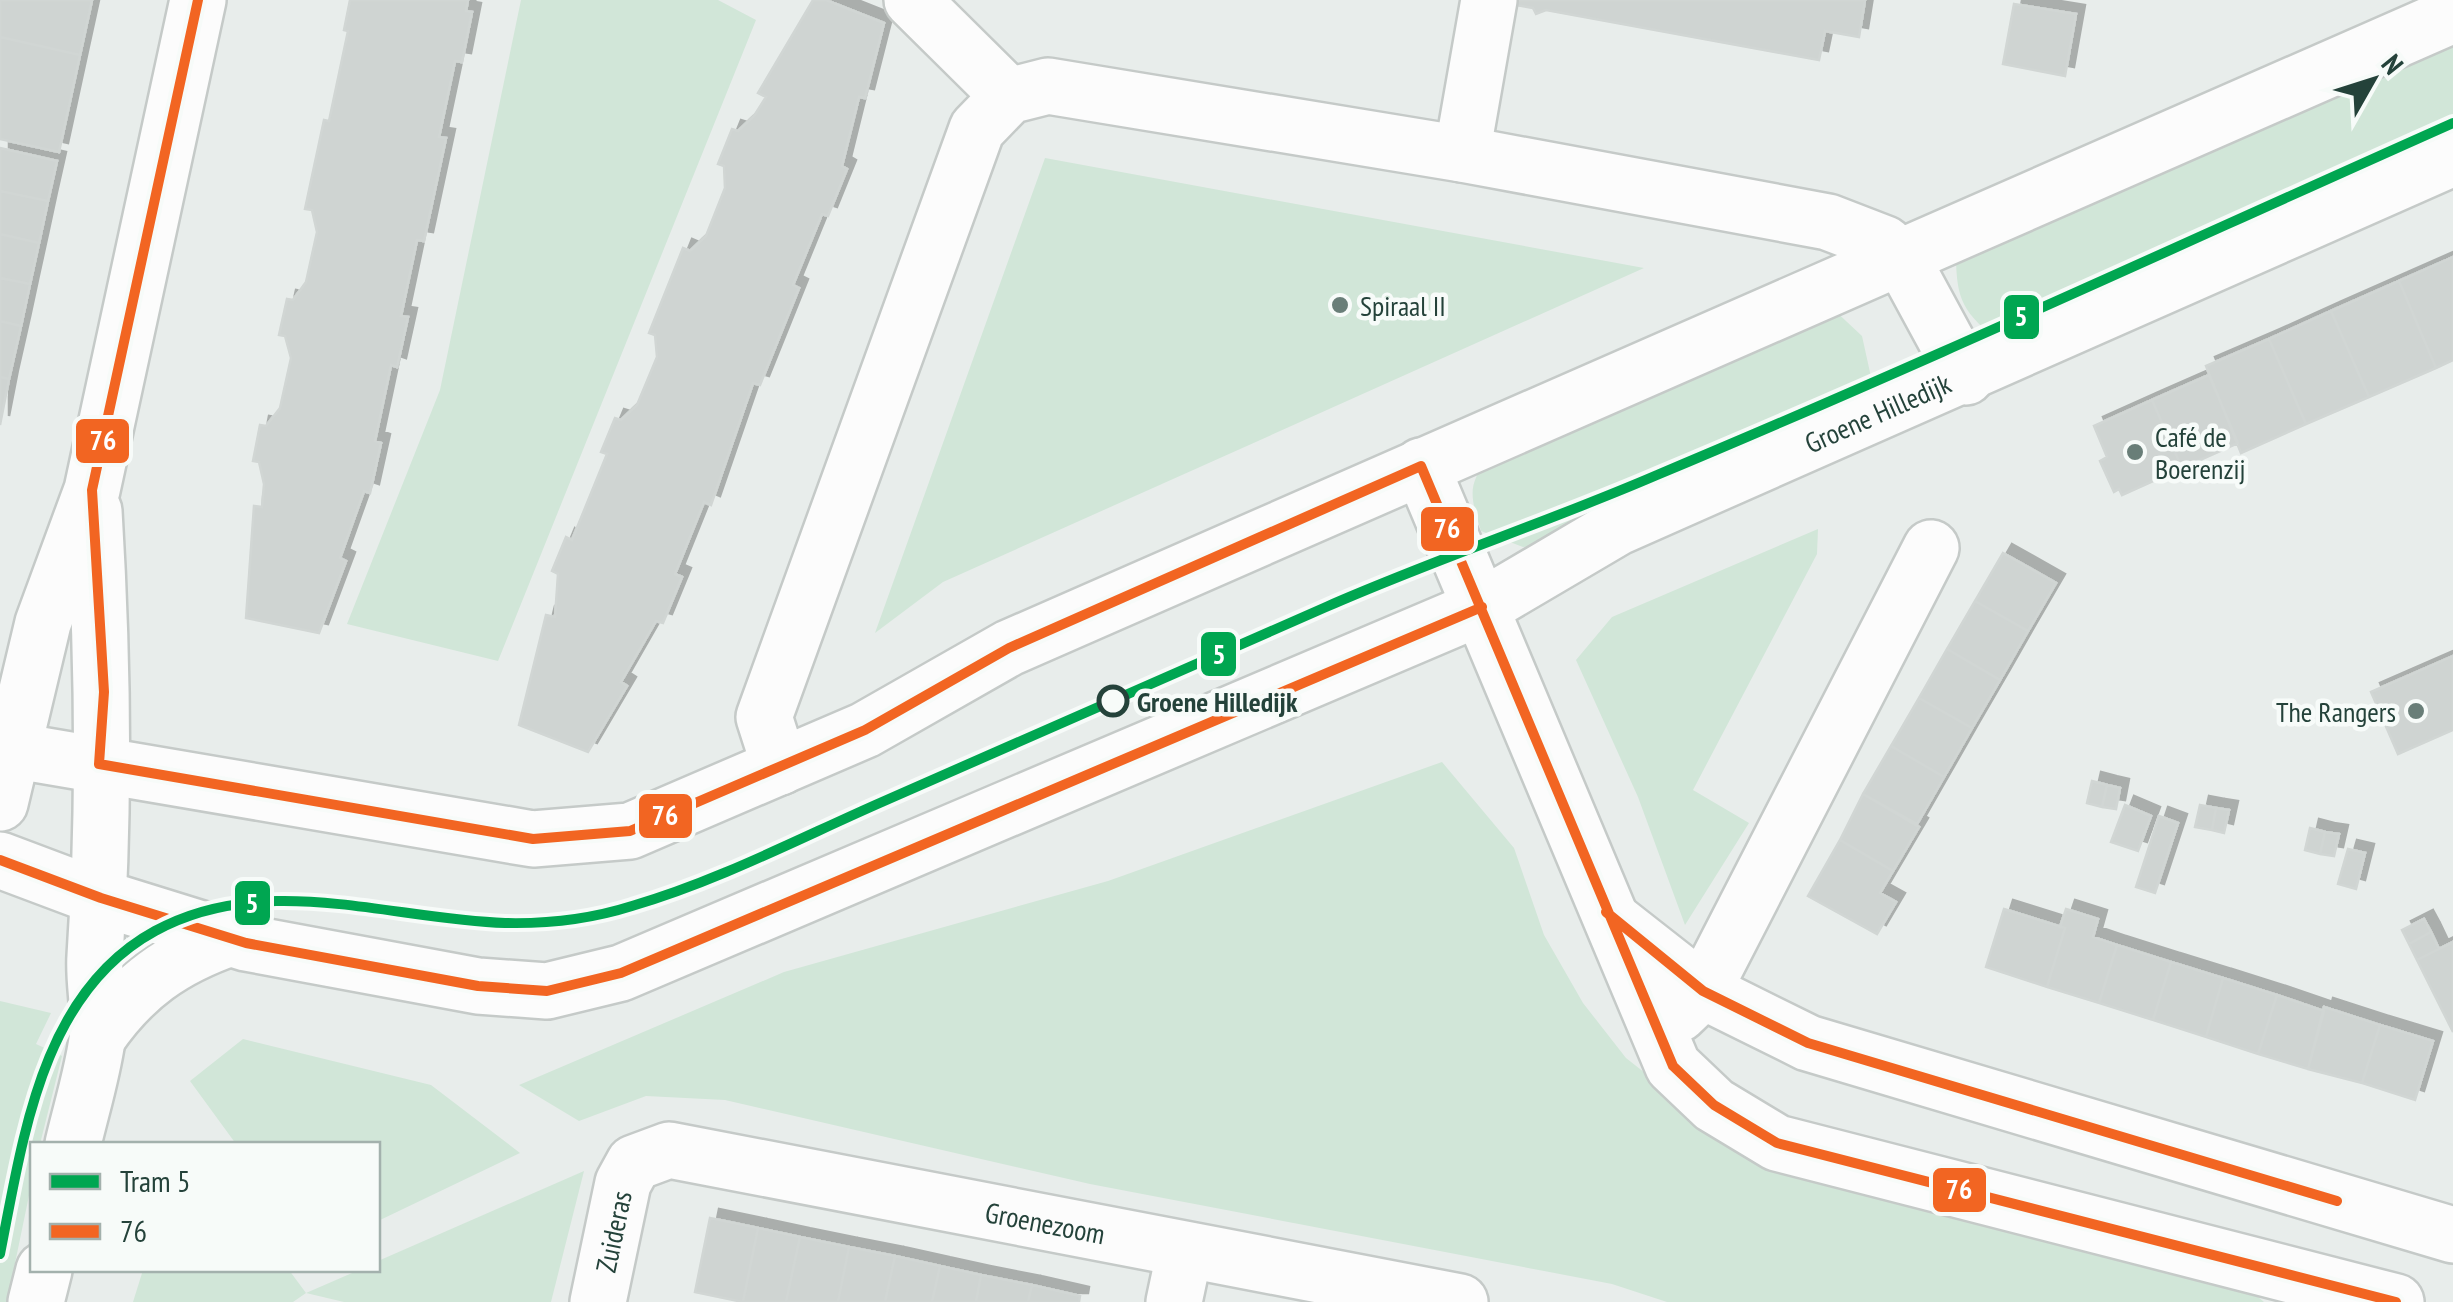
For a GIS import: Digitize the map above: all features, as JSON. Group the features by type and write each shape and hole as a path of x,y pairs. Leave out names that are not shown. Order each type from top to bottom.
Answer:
{"street":[{"path":"0,804 8,749 42,624 92,490 198,0"},
{"path":"912,0 1009,96"},
{"path":"1462,154 1489,0"},
{"path":"8,749 533,839 630,831 865,730 1010,648 2453,15"},
{"path":"780,767 764,717 977,130 1009,96 1048,86 1462,154 1828,222 1885,244 1902,259"},
{"name":"Groene Hilledijk","path":"0,860 100,898 231,938 478,986 548,991 621,973 1482,607 1618,526 1966,376 2453,158"},
{"name":"Groene Hilledijk","path":"1902,259 1966,376"},
{"path":"1421,466 1608,917 1673,1066 1714,1105 1776,1143 2376,1300 2446,1228 1808,1043 1703,991 1608,917"},
{"path":"73,1142 98,1037 94,960 100,898 99,764 104,692 92,490"},
{"path":"1659,1034 1703,991 1931,548"},
{"path":"98,1037 124,999 156,973 192,952 231,938"},
{"name":"Groenezoom","path":"634,1163 669,1150 1179,1276 1460,1302"},
{"name":"Zuideras","path":"598,1302 623,1183 634,1163"},
{"path":"36,1302 44,1272"}],"green space":[{"path":"521,0 718,0 756,20 498,661 347,624 440,390"},
{"path":"2453,31 2453,142 2000,343 1964,304 1956,252"},
{"path":"1045,158 1644,268 943,582 875,633"},
{"path":"1830,306 1862,336 1875,395 1541,545 1523,547 1481,531 1473,492 1477,476 1489,458"},
{"path":"1818,529 1817,554 1693,790 1749,823 1685,925 1638,797 1576,660 1612,617"},
{"path":"1442,762 1514,848 1544,935 1583,1003 1626,1058 1673,1095 2237,1279 2264,1302 1667,1302 1612,1284 1090,1184 725,1100 646,1096 579,1121 519,1085 784,972 1108,881"},
{"path":"0,1001 51,1013 36,1044 62,1056 40,1142 30,1142 30,1191 7,1302 0,1302"},
{"path":"243,1039 431,1085 520,1153 380,1220 380,1142 235,1142 190,1081"},
{"path":"584,1171 551,1302 344,1302 306,1293 354,1272 380,1272 380,1260"},
{"path":"142,1272 290,1272 306,1293 293,1302 133,1302"}],"building":[{"path":"0,0 92,0 80,55 0,37"},
{"path":"350,0 468,0 466,11 472,12 462,62 455,61 439,137 446,138 424,241 417,240 401,316 408,317 397,367 391,365 375,441 381,443 370,493 364,491 340,558 346,561 319,633 246,618 254,506 262,507 264,484 259,462 253,461 260,425 266,426 280,408 291,358 285,336 279,335 287,299 293,300 306,282 317,232 312,210 305,209 324,120 329,121 348,31 344,30"},
{"path":"813,0 826,0 884,23 865,98 859,97 842,166 847,169 828,216 822,214 793,285 799,288 760,385 753,383 711,505 704,502 675,574 682,577 663,623 656,621 621,682 627,686 588,752 519,725 546,615 555,617 558,574 552,571 566,537 572,540 607,454 601,452 615,418 621,420 637,405 657,357 655,335 649,333 683,248 690,251 706,236 725,188 724,166 718,164 732,129 738,131 754,116 766,97 758,93"},
{"path":"1486,0 1865,0 1859,37 1825,31 1819,60 1546,10 1536,14 1533,8"},
{"path":"2014,4 2076,14 2065,76 2003,64"},
{"path":"0,37 80,55 59,152 0,139"},
{"path":"0,148 57,161 48,201 0,191"},
{"path":"0,191 48,201 39,243 0,234"},
{"path":"0,234 39,243 30,284 0,278"},
{"path":"2453,257 2453,360 2436,368 2399,281"},
{"path":"0,278 30,284 21,326 0,321"},
{"path":"2399,281 2436,368 2369,397 2331,311"},
{"path":"2331,311 2369,397 2306,424 2269,339"},
{"path":"0,321 21,326 9,379 0,377"},
{"path":"2269,339 2306,424 2241,453 2206,366"},
{"path":"2209,375 2238,443 2182,468 2152,400"},
{"path":"0,377 9,379 0,425"},
{"path":"2152,400 2182,468 2122,495 2119,489 2114,492 2100,461 2107,457 2094,426"},
{"path":"2003,553 2056,583 2028,631 1975,601"},
{"path":"1975,601 2028,631 2000,680 1947,649"},
{"path":"1947,649 2000,680 1972,728 1919,698"},
{"name":"The Rangers","path":"2453,656 2453,730 2398,754 2371,692"},
{"path":"1919,698 1972,728 1944,777 1891,746"},
{"path":"1891,746 1944,777 1917,824 1863,794"},
{"path":"2092,781 2107,785 2102,807 2087,803"},
{"path":"2107,785 2120,788 2116,809 2102,807"},
{"path":"1863,794 1919,827 1893,871 1840,840"},
{"path":"2125,805 2151,816 2138,851 2111,842"},
{"path":"2200,805 2216,808 2212,830 2195,827"},
{"path":"2216,808 2229,810 2224,833 2212,830"},
{"path":"2159,816 2178,823 2155,893 2136,887"},
{"path":"2310,828 2325,832 2320,854 2305,850"},
{"path":"2325,832 2339,834 2334,856 2320,854"},
{"path":"1840,840 1893,871 1880,893 1896,902 1877,934 1808,896"},
{"path":"2348,849 2365,853 2356,889 2338,884"},
{"path":"2004,909 2065,928 2047,987 1986,967"},
{"path":"2066,909 2098,919 2093,937 2117,945 2099,1003 2047,987 2065,928 2060,927"},
{"path":"2424,919 2431,932 2409,944 2402,930"},
{"path":"2431,932 2439,949 2417,960 2409,944"},
{"path":"2453,942 2453,1032 2417,960"},
{"path":"2117,945 2171,962 2153,1020 2099,1003"},
{"path":"2171,962 2223,978 2206,1037 2153,1020"},
{"path":"2223,978 2277,995 2258,1054 2206,1037"},
{"path":"2277,995 2324,1011 2308,1069 2258,1054"},
{"path":"2324,1007 2380,1025 2362,1083 2308,1069"},
{"path":"2380,1025 2433,1041 2415,1100 2362,1083"},
{"path":"710,1218 758,1228 743,1302 695,1292"},
{"path":"758,1228 800,1237 786,1302 743,1302"},
{"path":"800,1237 849,1247 838,1302 786,1302"},
{"path":"849,1247 895,1256 885,1302 838,1302"},
{"path":"895,1256 940,1266 932,1302 885,1302"},
{"path":"940,1266 981,1275 976,1302 932,1302"},
{"path":"981,1275 1032,1285 1028,1302 976,1302"},
{"path":"1032,1285 1080,1296 1079,1302 1028,1302"}],"tram line":[{"name":"5","path":"0,1254 29,1118 62,1030 86,991 117,958 155,931 197,913 239,904 327,903 461,920 521,923 617,911 664,896 1367,589 1757,433 2453,123"}],"transit line":[{"name":"76","path":"198,0 92,490 104,692 99,764 533,839 630,831 865,730 1009,648 1421,466 1673,1066 1714,1105 1777,1143 2396,1302"},
{"name":"76","path":"0,860 101,898 246,943 478,986 547,991 621,973 1482,607"},
{"name":"76","path":"1606,912 1703,991 1808,1043 2337,1201"}],"place":[{"name":"Spiraal II","path":"1340,305"},
{"name":"Café de Boerenzij","path":"2135,452"},
{"name":"Groene Hilledijk","path":"1113,701"},
{"name":"The Rangers","path":"2416,711"}]}
